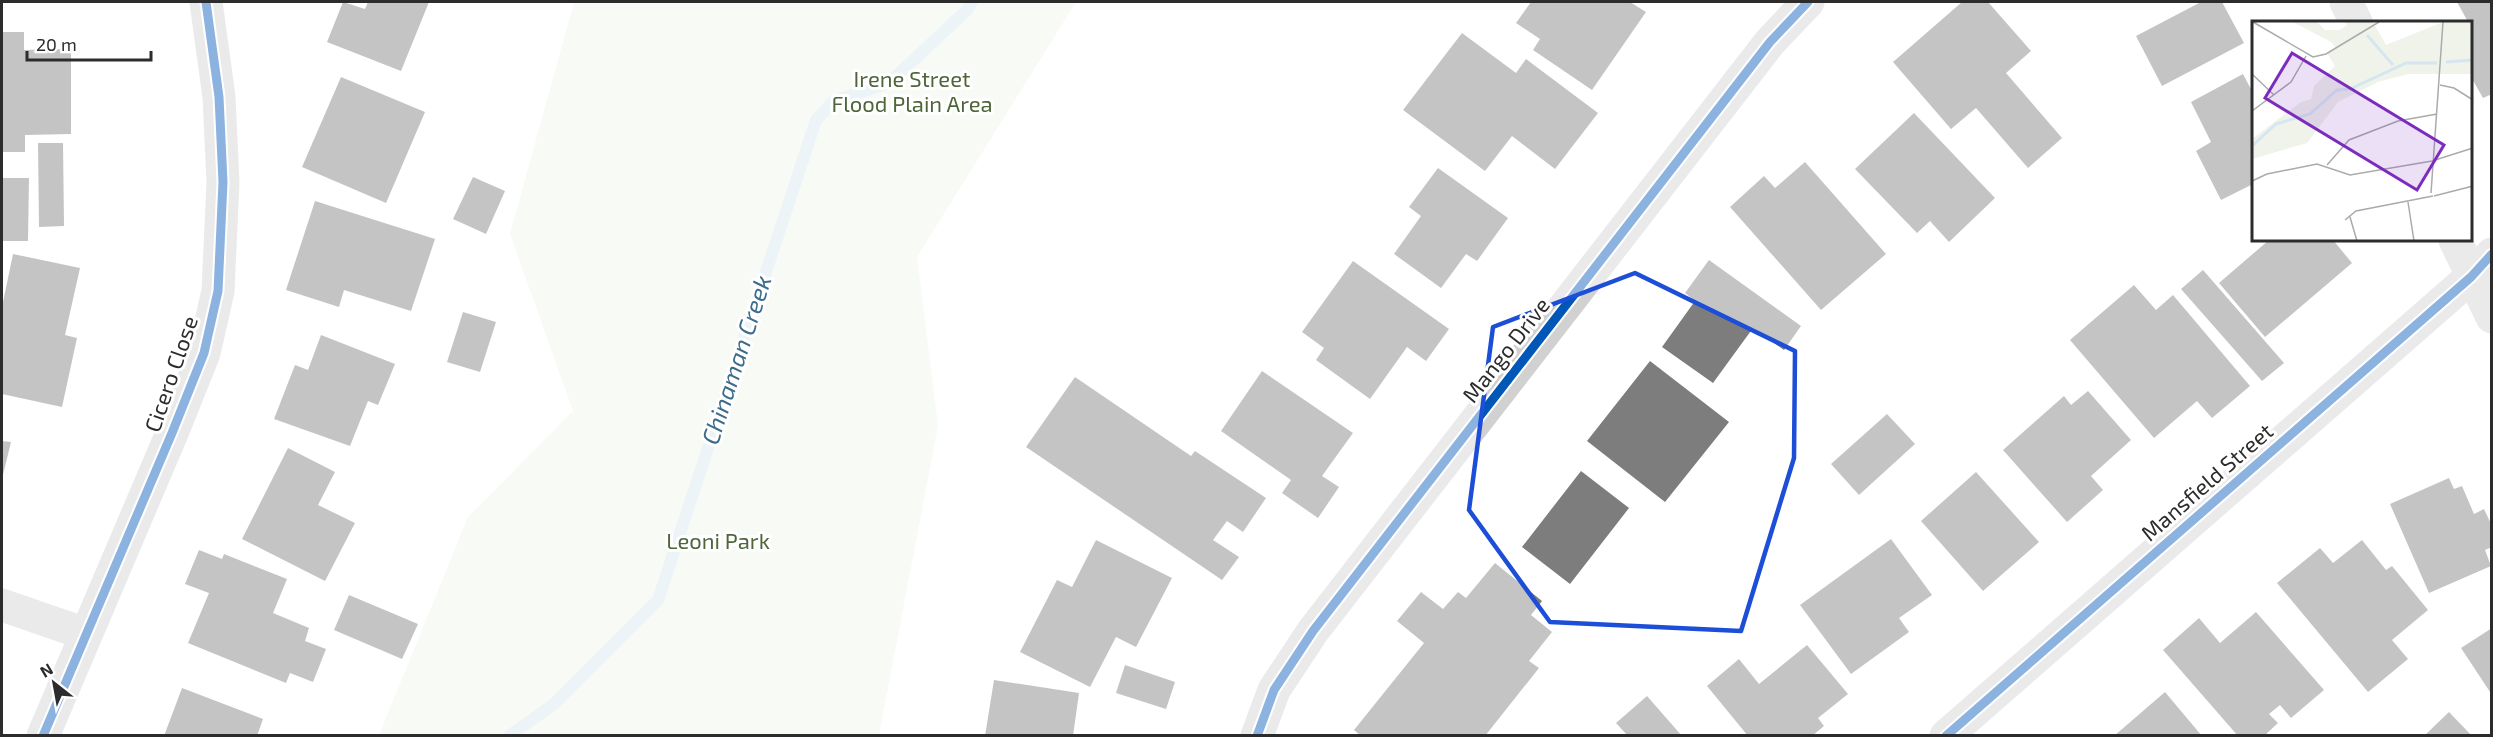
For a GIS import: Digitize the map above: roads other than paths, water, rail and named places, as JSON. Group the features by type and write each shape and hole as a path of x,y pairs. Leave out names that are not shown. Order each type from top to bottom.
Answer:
{"street":[{"name":"Cicero Close","path":"43,735 204,353 218,291 223,182 219,97 207,2"},
{"name":"Mango Drive","path":"1257,735 1274,690 1312,631 1770,42 1808,2"},
{"path":"2346,2 2356,21"},
{"path":"2457,242 2481,266 2492,317"},
{"name":"Mansfield Street","path":"1946,735 2481,266"},
{"path":"2,605 86,634"}],"waterway":[{"name":"Chinaman Creek","path":"509,736 554,704 658,600 816,120 834,101 889,83 967,10 972,2"}],"park label":[{"name":"Irene Street Flood Plain Area","path":"912,92"},
{"name":"Leoni Park","path":"718,541"}]}
